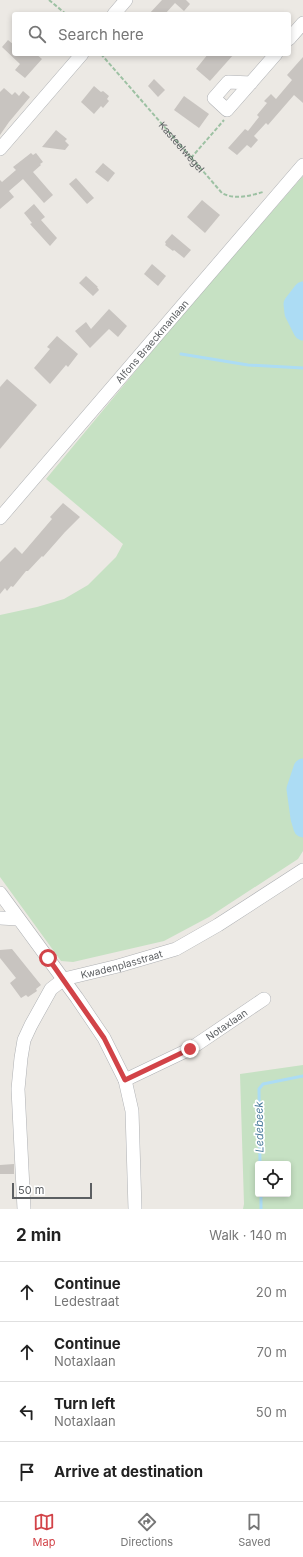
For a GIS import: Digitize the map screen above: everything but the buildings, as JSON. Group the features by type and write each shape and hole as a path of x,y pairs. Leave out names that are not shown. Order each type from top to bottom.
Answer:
{"street":[{"path":"116,12 126,0"},
{"path":"291,37 303,23"},
{"path":"0,149 80,56"},
{"path":"251,83 231,81 226,84 214,98 227,110 251,83 274,56"},
{"name":"Alfons Braeckmanlaan","path":"0,518 303,165"},
{"name":"Kwadenplasstraat","path":"24,1209 18,1089 21,1058 24,1040 39,1008 51,989 64,979 118,966 176,949 218,926 303,870"},
{"path":"0,893 64,979 104,1038 125,1080 132,1111 135,1209"},
{"path":"0,918 18,919"},
{"name":"Notaxlaan","path":"125,1080 190,1049 264,999"}],"path":[{"path":"48,0 63,12"},
{"name":"Kasteelwegel","path":"103,56 222,193 227,196 246,196 282,189"},
{"path":"191,158 226,118 227,110"}],"green space":[{"path":"303,176 303,851 298,859 209,917 164,941 73,962 61,961 0,877 0,615 37,607 64,599 88,585 116,557 123,544 46,479 187,309"},
{"path":"303,1065 303,1209 243,1209 240,1074"}],"waterway":[{"name":"Ledebeek","path":"303,291 293,304 294,313 303,331"},
{"path":"181,354 248,365 303,368"},
{"name":"Ledebeek","path":"303,768 296,789 303,828"},
{"name":"Ledebeek","path":"260,1161 259,1089 263,1084 303,1076"},
{"name":"Ledebeek","path":"261,1197 261,1209"}],"route":[{"path":"48,958 104,1038 125,1080 190,1049"}]}
